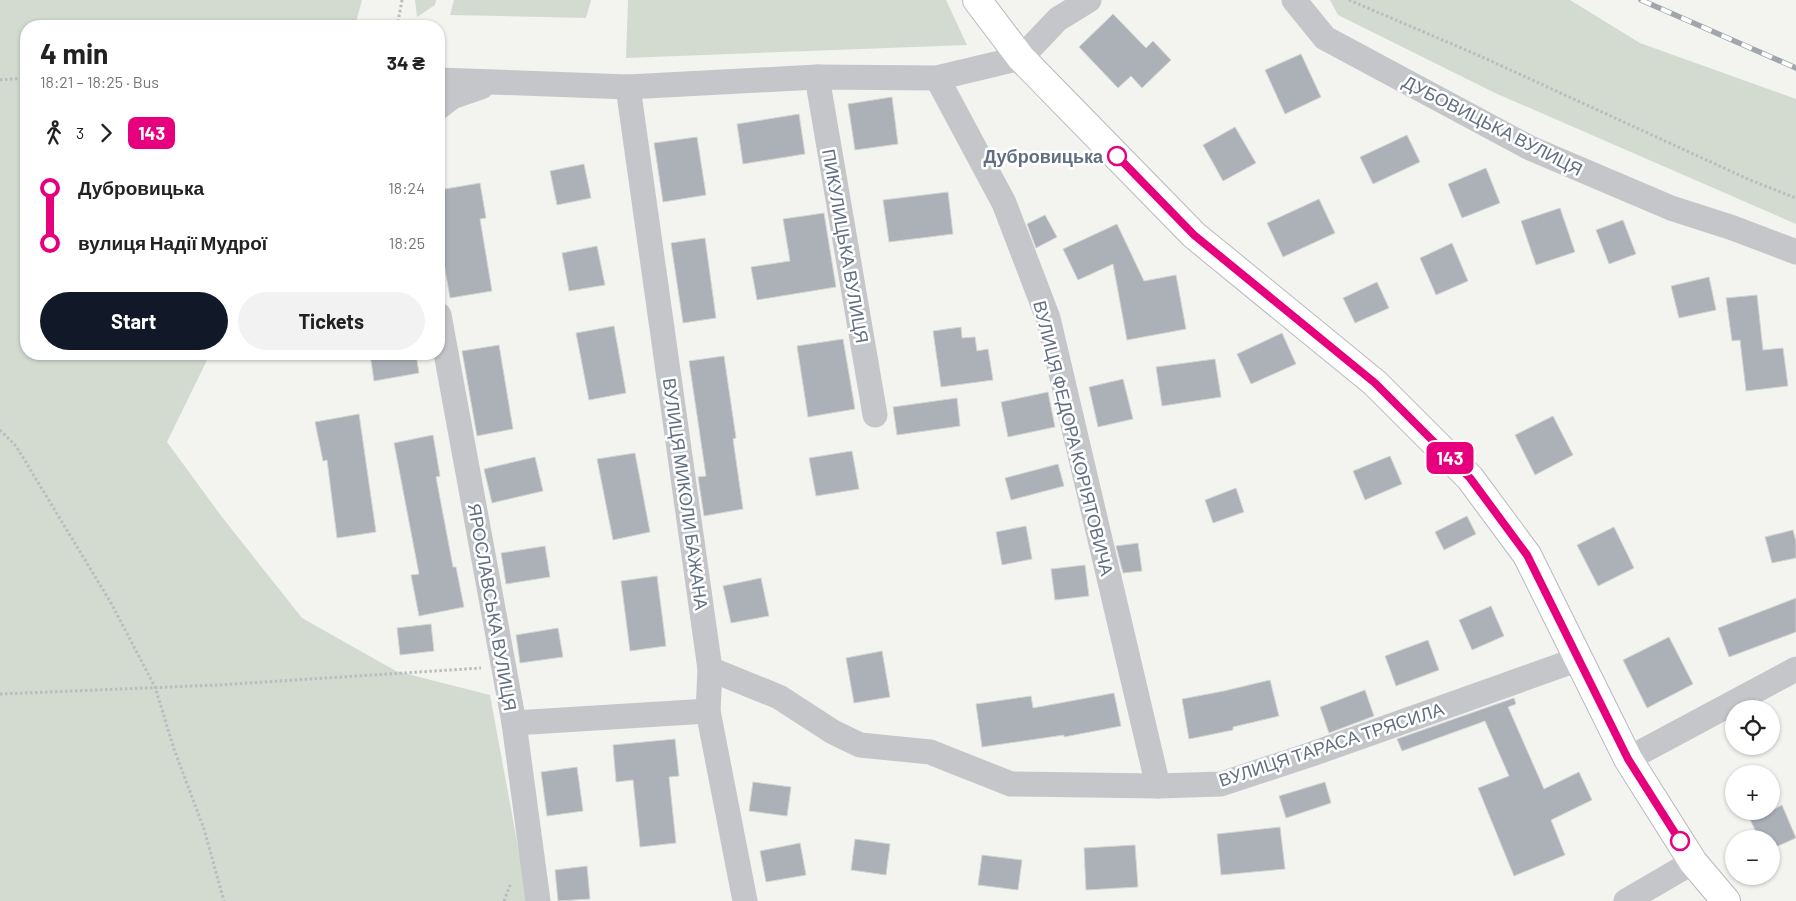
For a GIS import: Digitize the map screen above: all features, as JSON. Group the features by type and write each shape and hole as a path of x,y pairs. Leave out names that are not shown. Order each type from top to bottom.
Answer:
{"main road":[{"path":"977,0 1020,58 1194,235 1375,383 1470,478 1527,555 1628,759 1693,862 1726,901"}],"street":[{"path":"445,80 628,87 817,77 936,78 1020,58 1058,19 1090,0"},
{"name":"ДУБОВИЦЬКА ВУЛИЦЯ","path":"1294,0 1325,38 1530,148 1671,208 1733,228 1796,252"},
{"name":"ПИКУЛИЦЬКА ВУЛИЦЯ","path":"817,77 875,415"},
{"name":"ВУЛИЦЯ ФЕДОРА КОРІЯТОВИЧА","path":"936,78 1004,203 1048,318 1158,786"},
{"path":"445,103 452,98 493,83"},
{"name":"ВУЛИЦЯ МИКОЛИ БАЖАНА","path":"628,87 710,669 708,711 745,901"},
{"name":"ЯРОСЛАВСЬКА ВУЛИЦЯ","path":"445,348 514,723 538,901"},
{"name":"ВУЛИЦЯ ТАРАСА ТРЯСИЛА","path":"710,669 779,697 833,732 860,744 930,752 1011,784 1158,786 1221,784 1312,754 1579,659"},
{"path":"1628,759 1796,669"},
{"path":"514,723 708,711"},
{"path":"1626,901 1693,862"}],"path":[{"path":"398,20 402,0"},
{"path":"1349,0 1480,56 1750,180 1796,198"},
{"path":"0,80 20,78"},
{"path":"0,430 16,446 110,603 155,687 174,749 204,829 224,901"},
{"path":"0,694 504,667"}],"shaded area":[{"path":"0,0 362,0 357,20 20,20 20,360 207,360 167,442 222,517 302,618 396,671 490,695 528,901 0,901"},
{"path":"415,0 436,0 435,5 417,17"},
{"path":"454,0 591,0 586,18 450,15"},
{"path":"628,0 946,0 967,45 626,58"},
{"path":"1330,0 1570,0 1640,43 1796,99 1796,224 1495,93 1338,15"}],"building":[{"path":"1113,14 1146,48 1153,41 1171,60 1142,88 1131,76 1118,88 1079,47"},
{"path":"1301,54 1321,97 1285,114 1265,70"},
{"path":"892,97 898,144 855,150 848,104"},
{"path":"799,114 805,154 743,164 737,124"},
{"path":"1235,127 1256,163 1223,181 1203,145"},
{"path":"1407,135 1420,162 1373,184 1360,157"},
{"path":"697,137 706,195 663,202 654,143"},
{"path":"584,164 591,198 557,205 550,171"},
{"path":"1486,168 1500,203 1462,218 1448,184"},
{"path":"480,183 486,218 480,219 492,291 450,298 445,269 445,189"},
{"path":"948,192 953,234 889,242 883,200"},
{"path":"1319,199 1335,233 1283,257 1267,223"},
{"path":"1560,208 1575,252 1536,265 1521,221"},
{"path":"824,213 836,287 757,300 751,267 790,261 783,219"},
{"path":"1045,215 1057,237 1036,248 1027,224"},
{"path":"1623,220 1636,254 1609,264 1596,230"},
{"path":"1117,224 1144,281 1176,275 1186,329 1127,340 1113,264 1078,280 1063,249"},
{"path":"705,238 716,318 683,323 671,243"},
{"path":"1452,243 1468,281 1436,295 1420,258"},
{"path":"597,246 605,285 569,291 562,253"},
{"path":"1709,277 1716,310 1679,318 1671,286"},
{"path":"1377,282 1389,308 1355,323 1343,298"},
{"path":"1757,295 1763,350 1783,348 1788,386 1746,391 1740,340 1732,341 1726,298"},
{"path":"614,326 626,393 589,400 576,333"},
{"path":"961,327 962,338 975,337 977,351 988,349 993,380 941,387 933,331"},
{"path":"1282,333 1296,364 1251,384 1237,354"},
{"path":"843,339 855,409 808,417 797,346"},
{"path":"499,345 513,429 477,436 462,351"},
{"path":"724,356 736,438 733,439 743,509 704,516 698,477 706,476 689,361"},
{"path":"1215,359 1221,397 1162,406 1156,367"},
{"path":"371,360 417,360 419,373 374,381"},
{"path":"1123,379 1133,419 1098,427 1089,387"},
{"path":"1048,392 1055,427 1008,437 1001,402"},
{"path":"957,398 960,426 897,435 893,407"},
{"path":"359,414 376,532 337,538 327,460 323,461 315,422"},
{"path":"1553,416 1573,455 1535,475 1515,435"},
{"path":"433,435 440,476 436,477 453,567 456,567 464,607 419,616 411,575 419,574 394,443"},
{"path":"852,451 859,489 816,496 809,458"},
{"path":"635,453 650,532 613,540 597,459"},
{"path":"1390,456 1402,484 1365,500 1353,471"},
{"path":"535,457 543,491 492,503 484,469"},
{"path":"1058,464 1064,486 1011,500 1005,478"},
{"path":"1236,488 1244,512 1213,523 1205,500"},
{"path":"1467,516 1476,534 1444,550 1435,532"},
{"path":"1026,526 1032,559 1002,565 996,532"},
{"path":"1614,527 1634,568 1598,586 1577,545"},
{"path":"1793,530 1796,541 1796,558 1772,563 1765,537"},
{"path":"1138,543 1142,571 1123,573 1116,546"},
{"path":"545,546 550,577 506,584 501,553"},
{"path":"1085,565 1089,596 1055,600 1051,569"},
{"path":"657,576 666,646 630,651 621,581"},
{"path":"761,578 769,616 731,623 723,586"},
{"path":"1796,598 1796,632 1729,657 1718,628"},
{"path":"1491,606 1504,636 1472,650 1459,620"},
{"path":"431,624 434,651 400,655 397,628"},
{"path":"558,628 563,657 520,663 516,635"},
{"path":"1669,637 1693,684 1647,708 1623,660"},
{"path":"1428,640 1439,670 1396,686 1385,656"},
{"path":"882,651 890,697 854,703 846,658"},
{"path":"1270,680 1279,716 1233,727 1233,730 1189,739 1182,699"},
{"path":"1365,690 1374,716 1329,733 1320,707"},
{"path":"1114,693 1121,726 1064,737 1064,735 982,747 976,704 1031,696 1033,708"},
{"path":"1514,698 1516,704 1508,707 1544,789 1579,772 1592,800 1551,820 1565,855 1514,876 1478,788 1509,776 1485,721 1402,751 1397,739"},
{"path":"675,739 679,776 669,777 676,843 640,847 633,780 616,782 613,745"},
{"path":"577,767 583,811 547,816 541,772"},
{"path":"753,782 791,787 787,816 749,811"},
{"path":"1325,782 1331,803 1286,818 1279,796"},
{"path":"1782,805 1796,838 1780,845 1780,830 1755,830 1750,820 1780,820 1780,806"},
{"path":"1280,827 1285,869 1221,875 1217,834"},
{"path":"855,839 890,844 886,875 851,870"},
{"path":"800,843 806,875 766,882 760,851"},
{"path":"1135,845 1138,887 1086,890 1084,848"},
{"path":"982,855 1022,860 1018,890 978,885"},
{"path":"587,866 590,899 558,901 555,870"}],"railway":[{"path":"1641,0 1796,68"}],"bus line":[{"name":"143","path":"1117,156 1194,235 1375,383 1470,478 1527,555 1628,759 1680,841"}],"place":[{"name":"Дубровицька","path":"1117,156"}]}
